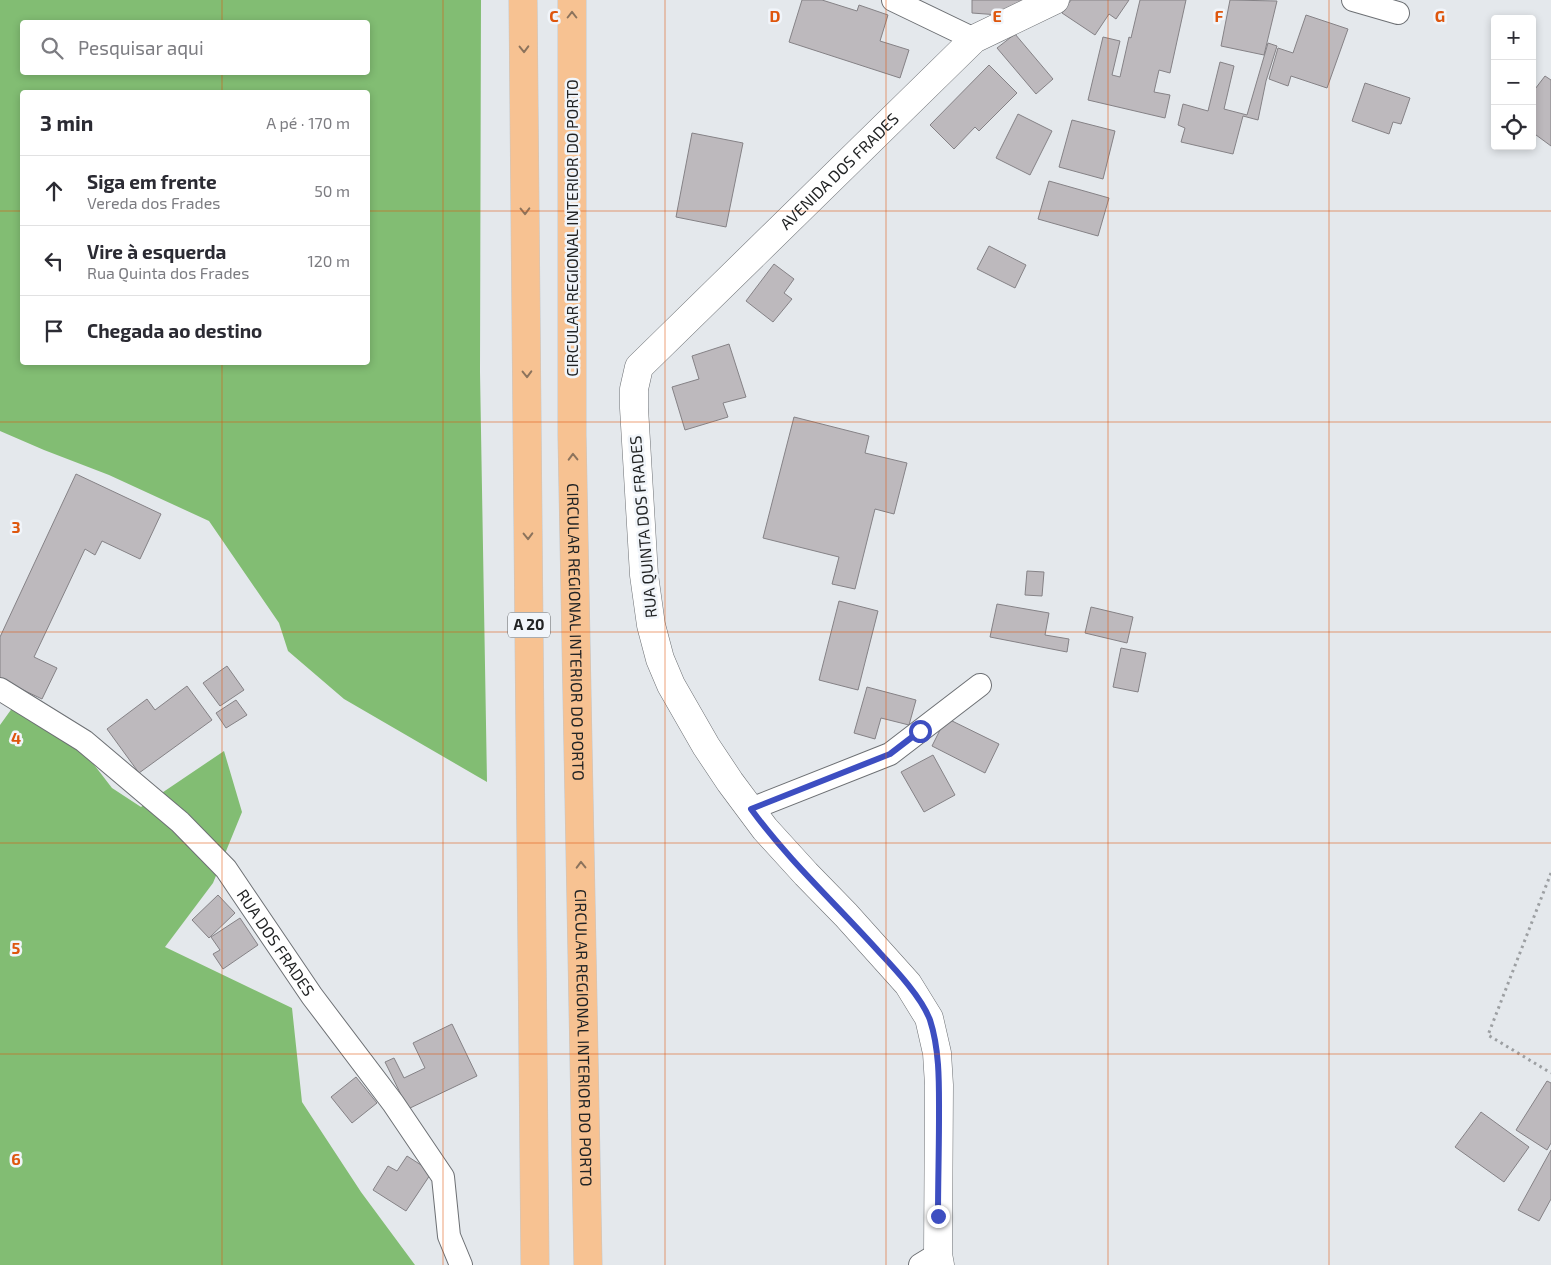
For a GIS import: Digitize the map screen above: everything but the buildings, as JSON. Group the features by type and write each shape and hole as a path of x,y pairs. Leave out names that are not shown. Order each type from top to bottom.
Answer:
{"highway":[{"name":"A 20","path":"523,0 535,1258"},
{"name":"CIRCULAR REGIONAL INTERIOR DO PORTO","path":"572,0 572,445 588,1255"}],"street":[{"path":"893,0 974,39"},
{"name":"AVENIDA DOS FRADES","path":"639,367 974,39 1055,0"},
{"path":"1353,0 1398,13"},
{"name":"RUA QUINTA DOS FRADES","path":"639,367 634,389 634,408 644,575 651,625 660,658 683,706 706,746 765,829 908,984 929,1018 937,1053 939,1085 932,1261"},
{"path":"751,809 890,754 980,685"},
{"name":"RUA DOS FRADES","path":"0,689 84,741 180,822 226,869 312,996 393,1103 443,1177 448,1236 462,1265"}],"path":[{"path":"1551,873 1488,1035 1551,1073"}],"green space":[{"path":"0,0 481,0 480,372 487,782 344,699 288,651 279,623 209,521 109,475 0,431"},
{"path":"18,700 65,727 112,788 141,807 224,751 242,812 213,883 165,947 292,1008 302,1102 361,1192 415,1265 0,1265 0,725"}],"route":[{"path":"920,731 890,754 751,809 765,829 908,984 929,1018 937,1053 939,1085 938,1216"}]}
